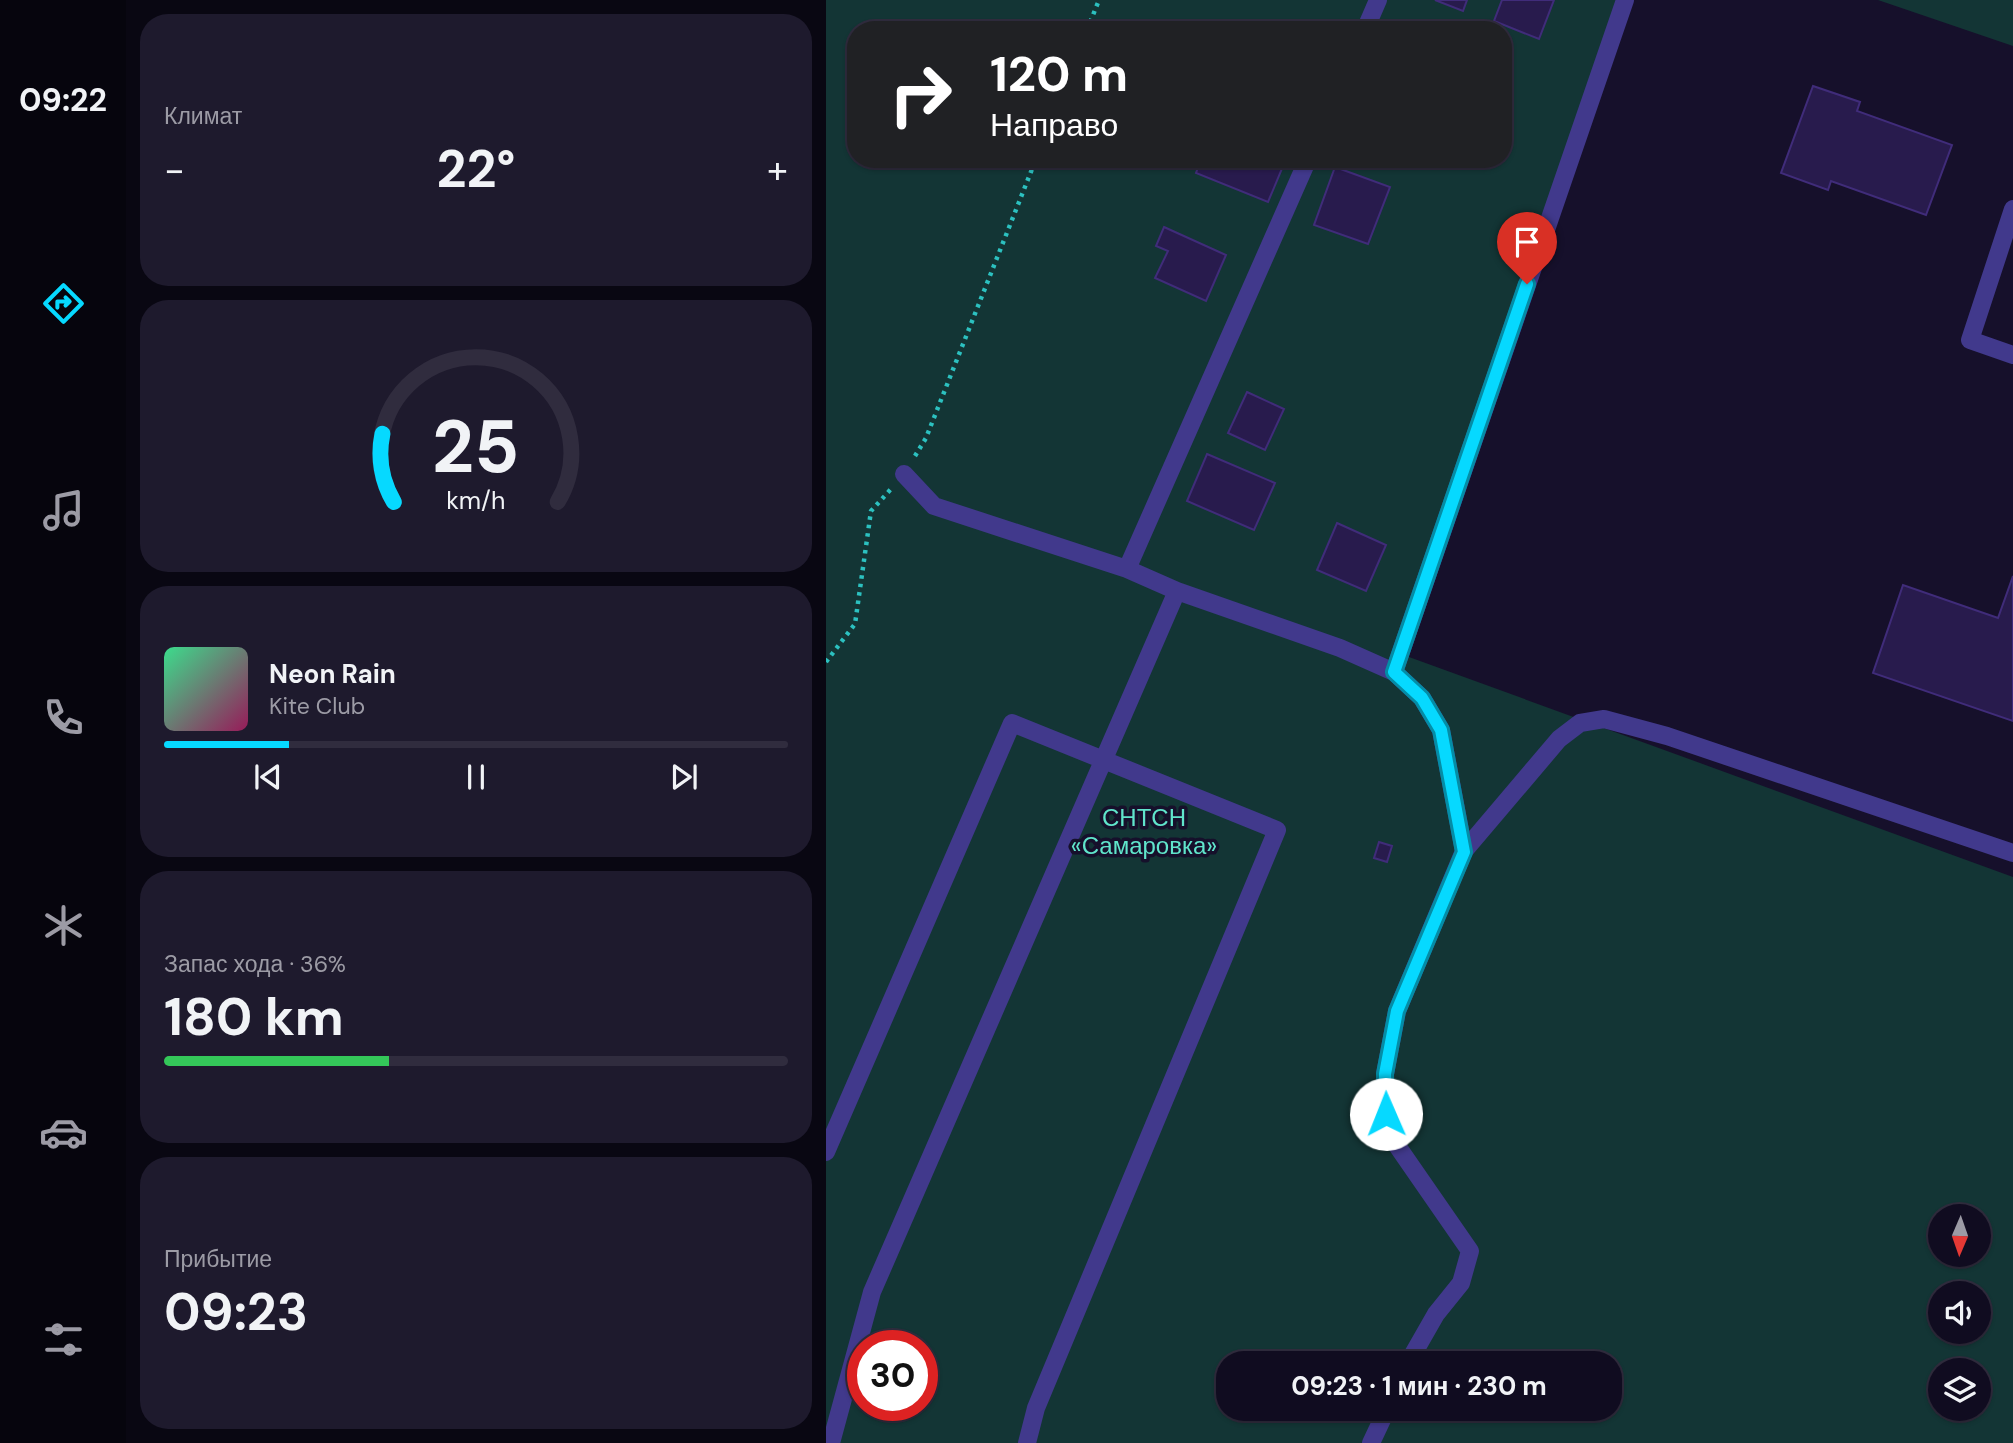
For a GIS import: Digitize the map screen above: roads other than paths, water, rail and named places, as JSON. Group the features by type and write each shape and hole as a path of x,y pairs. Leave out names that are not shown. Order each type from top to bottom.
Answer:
{"street":[{"path":"1369,21 1378,0"},
{"path":"1394,672 1625,0"},
{"path":"1127,569 1304,168"},
{"path":"2013,209 1970,340 2013,355"},
{"path":"904,474 934,506 1127,569 1177,591 1340,648 1394,672 1422,698 1441,730 1464,852"},
{"path":"831,1443 872,1292 1177,591"},
{"path":"1415,1351 1436,1314 1461,1283 1470,1251 1398,1147 1386,1114 1385,1074 1397,1011 1464,852 1559,739 1580,723 1604,719 1667,736 2013,853"},
{"path":"826,1152 1012,723 1278,830 1037,1408 1027,1443"},
{"path":"1371,1443 1381,1421"}],"park label":[{"name":"СНТСН «Самаровка»","path":"1144,831"}]}
